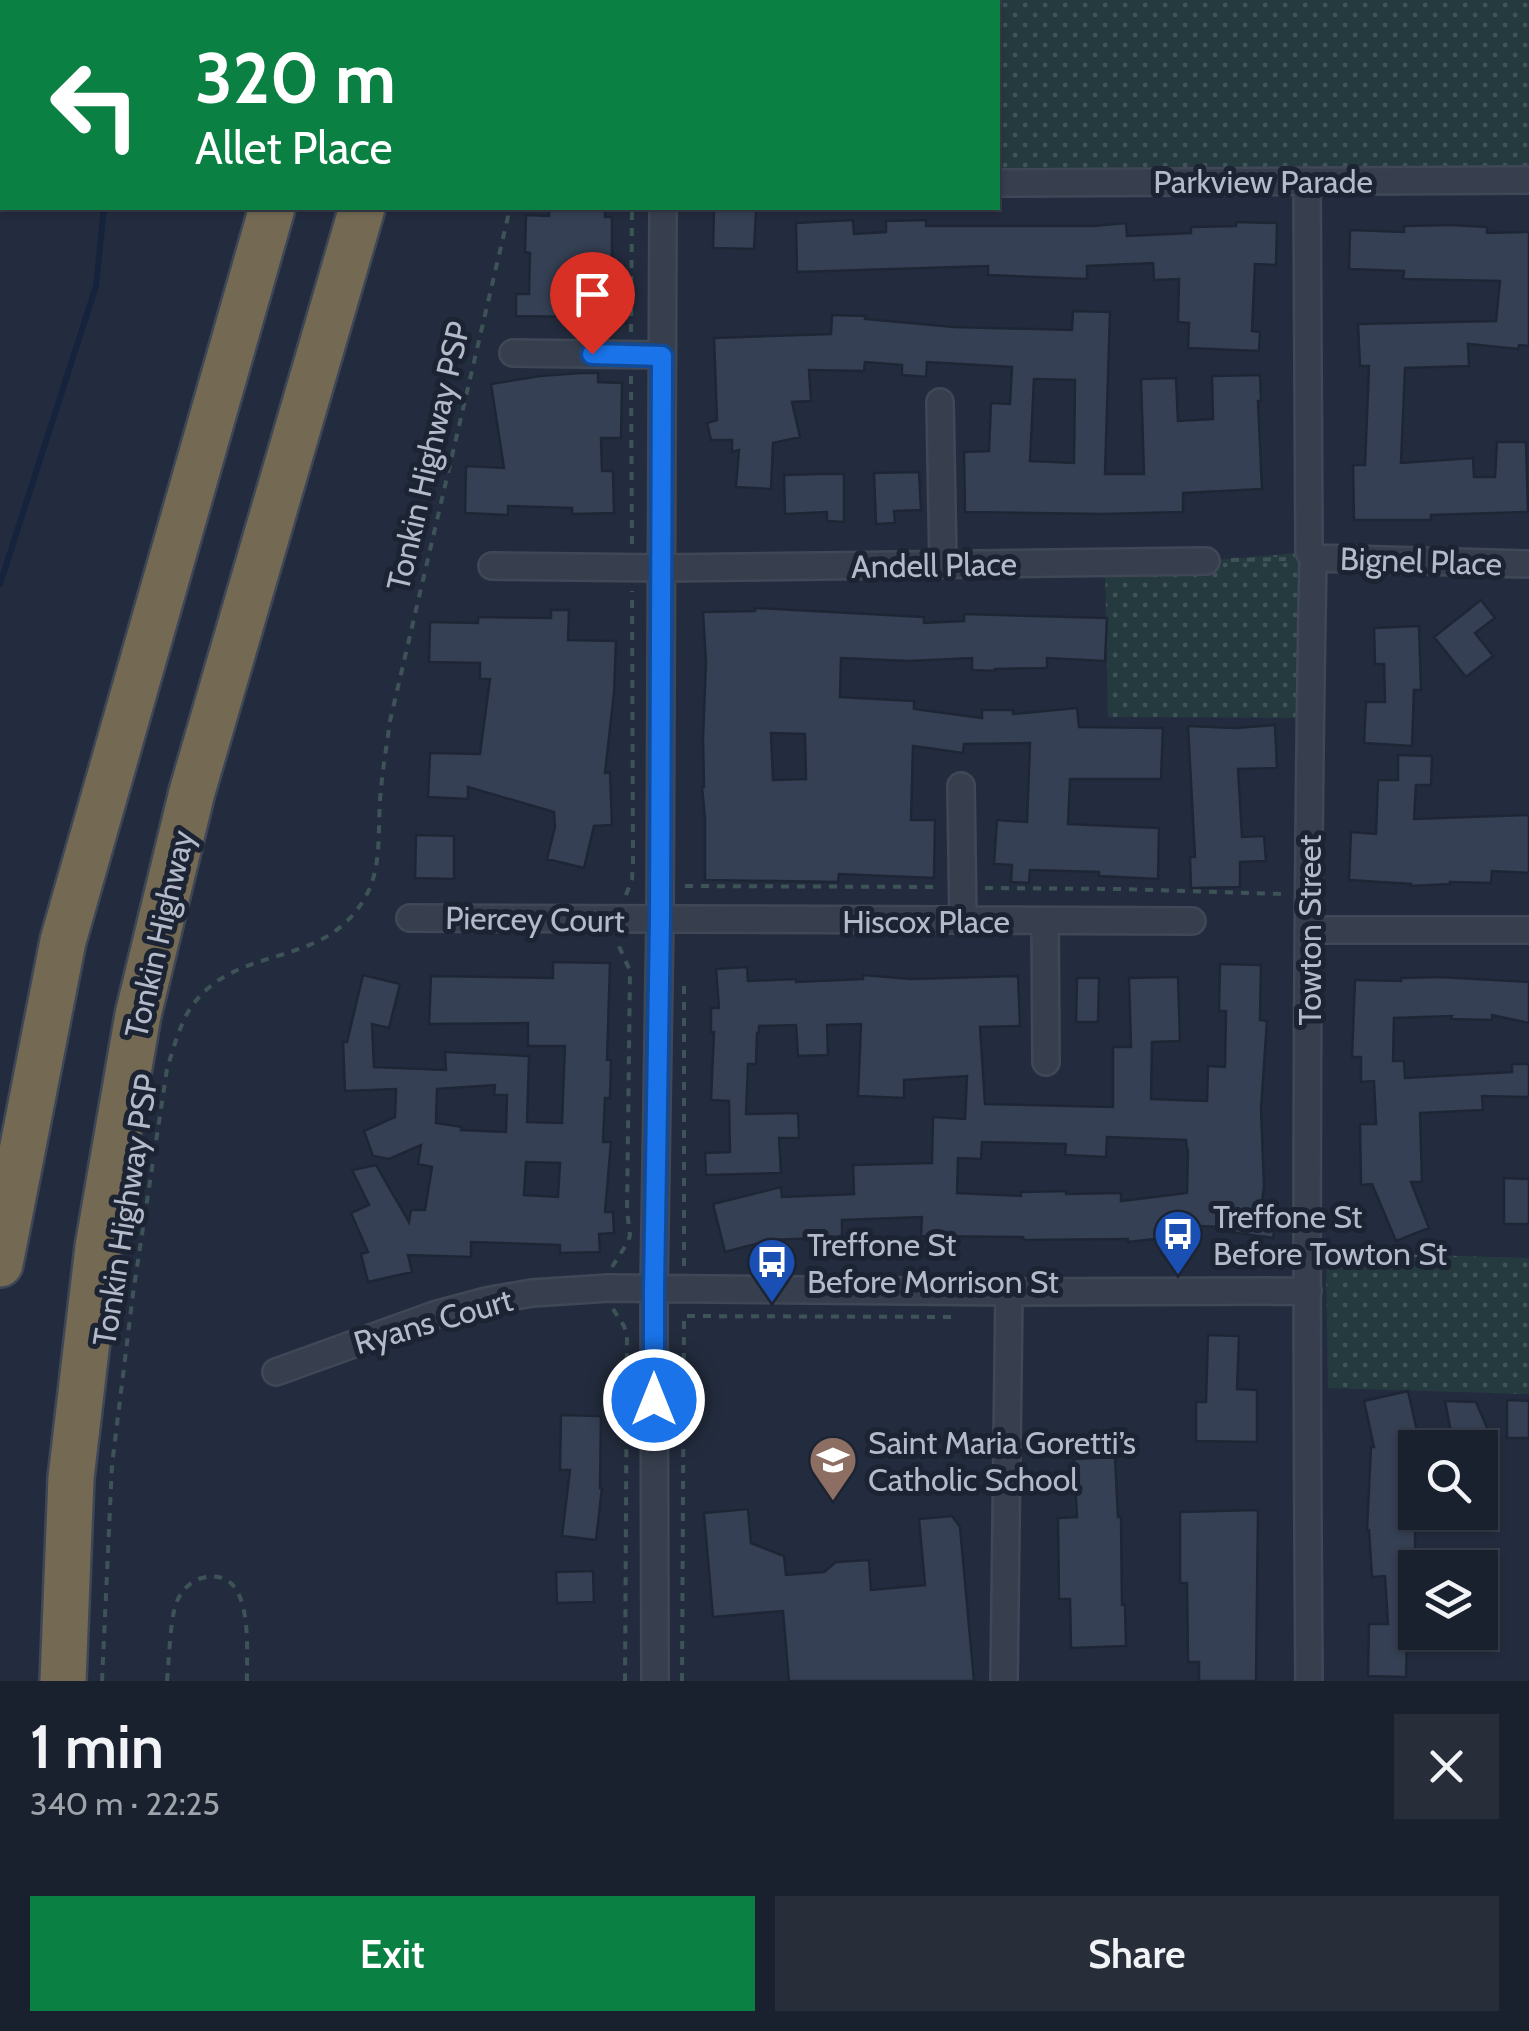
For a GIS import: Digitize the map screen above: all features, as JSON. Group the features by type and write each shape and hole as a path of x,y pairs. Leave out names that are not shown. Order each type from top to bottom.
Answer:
{"highway":[{"path":"0,1264 63,941 247,298 268,210"},
{"name":"Tonkin Highway","path":"63,1681 71,1478 98,1247 138,1015 192,792 361,210"},
{"path":"98,1247 98,1681"}],"street":[{"name":"Parkview Parade","path":"1000,183 1529,180"},
{"name":"Towton Street","path":"1307,181 1309,552 1313,558 1308,930 1310,1681"},
{"path":"655,1681 662,210"},
{"path":"513,353 662,356"},
{"path":"940,402 943,564"},
{"name":"Bignel Place","path":"1313,558 1529,564"},
{"name":"Andell Place","path":"492,566 662,568 1206,561"},
{"path":"961,786 964,921"},
{"name":"Piercey Court","path":"410,918 660,920"},
{"name":"Hiscox Place","path":"660,920 1192,922"},
{"path":"1045,922 1046,1062"},
{"path":"1308,930 1529,930"},
{"name":"Ryans Court","path":"276,1372 434,1315 532,1293 609,1288 1308,1292"},
{"path":"1004,1681 1009,1292"}],"path":[{"name":"Tonkin Highway PSP","path":"98,1681 112,1465 133,1294 172,1053 188,1011 221,977 246,965 316,944 345,925 368,893 378,854 380,791 390,721 510,210"},
{"path":"609,1276 630,1235 630,971 618,945 618,920 632,879 633,863 632,210"},
{"path":"1206,561 1313,558"},
{"path":"609,1303 627,1336 625,1681"},
{"path":"682,1681 684,1316 953,1317"},
{"path":"167,1681 176,1604 185,1587 200,1578 214,1576 229,1582 240,1594 245,1610 247,1681"}],"green space":[{"path":"1000,0 1529,0 1529,180 1000,183"},
{"path":"1309,552 1310,718 1108,717 1105,563 1206,561"},
{"path":"1326,1252 1529,1258 1529,1394 1328,1388"}],"building":[{"path":"549,210 605,210 605,217 612,217 612,267 624,266 626,324 575,326 575,317 516,316 516,294 529,294 526,215 549,216"},
{"path":"714,210 756,210 754,249 713,248"},
{"path":"853,220 854,234 886,232 886,221 926,220 926,226 1126,223 1127,236 1191,233 1191,227 1236,226 1236,222 1277,223 1276,265 1255,264 1252,331 1260,332 1259,351 1188,348 1189,323 1178,322 1179,279 1154,280 1153,263 1087,266 1087,279 988,275 988,266 797,272 796,223"},
{"path":"1404,226 1487,227 1487,233 1529,232 1529,346 1519,345 1518,349 1468,344 1469,366 1405,368 1401,463 1473,458 1474,477 1495,477 1497,442 1526,442 1528,512 1431,515 1431,520 1354,520 1353,465 1365,465 1369,366 1360,366 1358,324 1496,321 1500,281 1403,279 1404,271 1349,269 1350,230 1404,232"},
{"path":"1073,311 1110,312 1105,474 1144,474 1141,379 1176,378 1178,421 1213,419 1212,376 1260,375 1262,489 1183,493 1183,512 965,512 964,452 989,451 991,403 1010,404 1012,367 927,362 926,377 902,375 902,365 865,362 864,371 809,370 811,401 792,402 800,437 773,443 771,489 736,487 739,450 732,452 732,440 711,440 707,423 717,420 714,338 831,334 832,315 954,327 1072,330","holes":["1034,379 1075,380 1074,463 1030,461"]},
{"path":"598,373 598,382 622,383 621,438 601,438 602,471 613,471 614,513 572,514 572,508 508,506 508,515 465,513 466,466 504,468 491,384"},
{"path":"919,472 921,510 894,511 895,523 876,524 874,473"},
{"path":"844,474 844,522 827,521 827,512 785,514 784,475"},
{"path":"1481,600 1495,618 1475,633 1493,656 1466,677 1434,637"},
{"path":"551,610 569,610 568,640 616,641 605,773 610,772 612,825 594,826 584,868 547,859 555,827 554,812 468,787 468,799 428,797 430,753 480,754 490,679 480,679 480,663 429,662 430,622 478,623 478,617 551,618"},
{"path":"703,612 924,617 924,623 964,621 964,614 1107,618 1105,661 1047,658 1047,668 995,671 972,670 972,658 841,658 840,697 914,701 914,709 982,718 982,710 1013,710 1013,714 1077,708 1079,727 1163,728 1161,779 1070,779 1068,824 1159,828 1158,879 1030,870 1029,883 1011,882 1012,865 994,864 997,820 1027,822 1030,743 964,744 963,753 913,746 911,820 935,820 934,878 839,874 838,882 705,880","holes":["771,733 805,734 806,779 773,780"]},
{"path":"1419,626 1421,690 1414,690 1412,746 1364,743 1366,702 1385,702 1384,664 1375,664 1374,628"},
{"path":"1275,725 1277,768 1238,769 1242,837 1264,836 1266,861 1240,862 1240,887 1191,888 1190,857 1195,857 1188,726"},
{"path":"1398,755 1432,756 1431,785 1416,785 1414,819 1529,815 1529,873 1492,871 1491,883 1411,886 1349,880 1351,832 1376,834 1378,780 1398,780"},
{"path":"416,835 454,836 454,879 415,878"},
{"path":"553,962 610,963 610,1098 605,1098 603,1142 611,1142 605,1212 613,1212 614,1233 599,1234 600,1252 560,1253 560,1245 471,1242 471,1257 408,1255 412,1272 368,1282 361,1254 368,1252 351,1213 369,1205 352,1170 376,1165 409,1222 411,1210 425,1210 432,1167 418,1164 421,1145 389,1159 373,1156 364,1131 395,1117 396,1089 345,1091 343,1042 347,1042 363,975 400,984 389,1028 372,1024 374,1067 446,1070 445,1052 529,1056 527,1122 562,1123 565,1046 528,1046 528,1023 429,1024 431,976 553,978","holes":["495,1085 494,1095 507,1095 506,1132 461,1130 462,1127 436,1123 437,1089","526,1162 560,1163 558,1197 524,1195"]},
{"path":"1220,964 1261,965 1260,1020 1267,1021 1261,1109 1262,1202 1278,1204 1273,1238 1222,1231 1223,1227 1172,1225 1173,1237 1128,1242 921,1236 922,1217 842,1220 842,1237 771,1240 725,1252 713,1204 781,1187 782,1197 854,1194 853,1165 932,1163 933,1117 965,1119 967,1076 904,1080 904,1098 858,1096 861,1024 827,1025 828,1055 798,1056 796,1025 759,1026 756,1064 748,1064 746,1114 798,1113 799,1138 779,1138 781,1173 706,1175 705,1153 730,1152 729,1101 711,1100 711,1008 719,1008 716,969 747,967 748,981 863,979 863,975 911,979 1018,976 1020,1026 980,1027 985,1104 1113,1107 1113,1047 1131,1047 1129,978 1178,977 1180,1041 1152,1042 1151,1099 1207,1101 1208,1066 1225,1067 1226,1011 1219,1011","holes":["1107,1137 1186,1140 1187,1193 1121,1201 1121,1193 957,1193 958,1158 981,1159 982,1142 1066,1144 1065,1155 1106,1157"]},
{"path":"1440,977 1529,982 1529,1023 1492,1015 1492,1020 1451,1019 1452,1016 1394,1018 1393,1061 1404,1061 1405,1078 1512,1072 1512,1064 1529,1064 1529,1097 1482,1096 1483,1110 1420,1113 1422,1182 1411,1182 1429,1228 1396,1241 1372,1184 1361,1185 1360,1124 1376,1124 1374,1081 1361,1082 1361,1057 1352,1057 1355,980"},
{"path":"1077,978 1099,978 1098,1022 1076,1022"},
{"path":"1504,1178 1529,1179 1529,1224 1504,1224"},
{"path":"1208,1335 1239,1336 1237,1389 1257,1390 1257,1442 1196,1441 1196,1402 1206,1402"},
{"path":"1408,1391 1417,1430 1398,1430 1398,1530 1415,1530 1415,1550 1398,1550 1398,1650 1407,1650 1406,1677 1368,1676 1369,1624 1388,1624 1385,1576 1372,1577 1367,1530 1374,1447 1364,1401"},
{"path":"1507,1400 1529,1401 1529,1438 1507,1438"},
{"path":"1445,1401 1476,1402 1488,1430 1451,1430"},
{"path":"561,1415 601,1416 602,1488 596,1540 562,1536 570,1470 560,1470"},
{"path":"1115,1457 1126,1646 1071,1648 1070,1599 1059,1599 1058,1518 1077,1517 1074,1459"},
{"path":"748,1509 751,1543 784,1556 786,1575 824,1572 836,1562 869,1560 871,1590 925,1585 919,1519 952,1516 960,1527 974,1681 789,1681 783,1611 713,1617 704,1513"},
{"path":"1258,1510 1256,1681 1199,1681 1199,1662 1188,1662 1187,1583 1180,1583 1180,1512"},
{"path":"593,1571 594,1602 557,1603 556,1572"}],"waterway":[{"path":"0,584 96,286 104,210"}],"place":[{"name":"Treffone St Before Towton St","path":"1178,1276"},
{"name":"Treffone St Before Morrison St","path":"772,1304"},
{"name":"Saint Maria Goretti’s Catholic School","path":"833,1502"}],"route":[{"path":"592,354 662,356 654,1400"}]}
